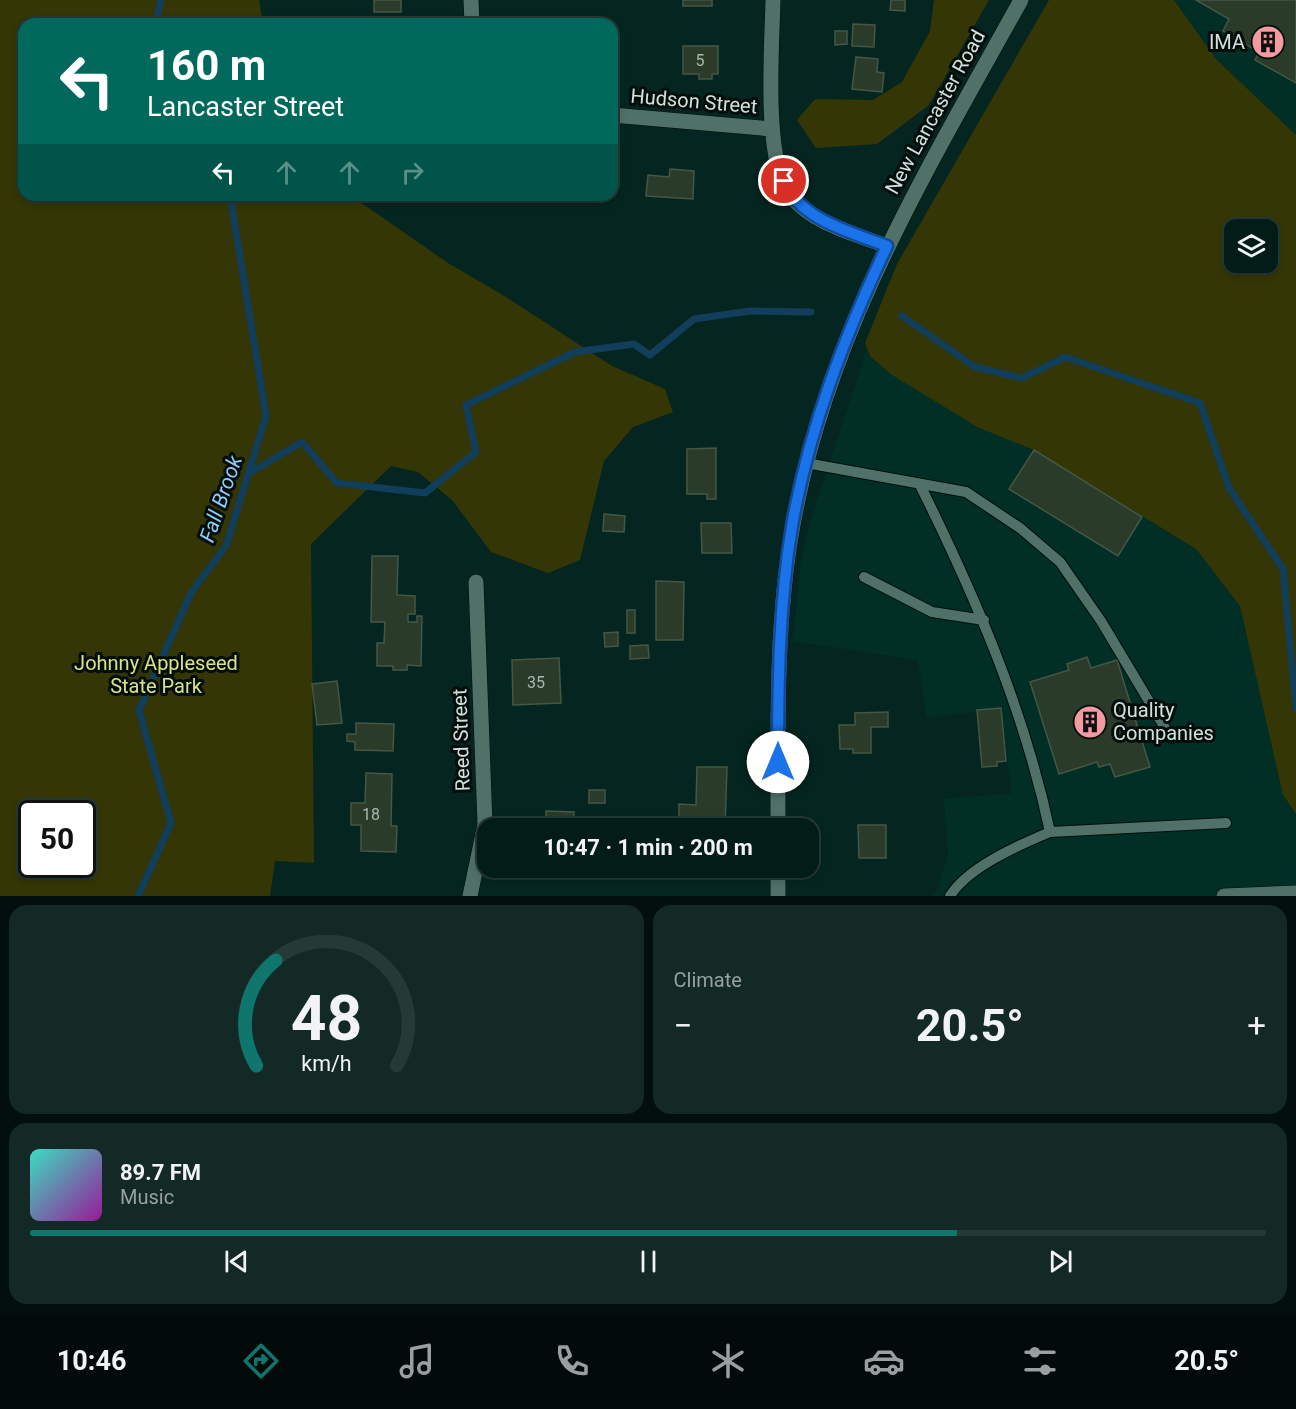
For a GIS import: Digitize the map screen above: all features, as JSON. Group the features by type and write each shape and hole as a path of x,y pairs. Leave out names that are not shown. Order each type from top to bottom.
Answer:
{"main road":[{"path":"471,0 472,18"},
{"path":"772,0 772,129 779,168 789,194 832,226 887,246"},
{"name":"New Lancaster Road","path":"778,818 778,675 781,625 792,526 806,463 830,383 887,246 1021,0"},
{"name":"Hudson Street","path":"618,116 772,129"},
{"name":"Reed Street","path":"470,896 485,824 476,582"},
{"path":"778,878 778,896"},
{"path":"1224,896 1296,893"}],"lane":[{"path":"806,463 966,492 1020,528 1060,562 1101,621 1171,738"},
{"path":"920,485 984,620 1001,663 1040,784 1050,832"},
{"path":"864,577 932,612 984,620"},
{"path":"950,896 960,881 1025,843 1050,832 1226,822"}],"shaded area":[{"path":"1174,0 1296,0 1296,135 1216,59"},
{"path":"867,349 870,356 979,428 1034,450 1196,549 1240,606 1283,795 1296,814 1296,896 931,896 938,889 948,853 944,799 1012,793 1001,709 927,717 918,660 793,641 801,560 811,519"}],"green space":[{"name":"Johnny Appleseed State Park","path":"0,0 259,0 262,18 18,18 18,201 359,201 448,263 506,297 612,366 665,389 673,412 633,427 604,461 580,560 548,573 491,552 452,500 418,472 391,466 311,544 314,863 275,861 270,896 0,896"},
{"path":"934,0 989,0 929,105 877,144 816,148 797,120 815,99 873,100 902,82 930,31"},
{"path":"1049,0 1174,0 1216,59 1296,135 1296,814 1283,795 1240,606 1196,549 1034,450 979,428 892,375 870,356 865,343 897,264"}],"building":[{"path":"374,0 401,0 401,12 374,12"},
{"path":"683,0 712,0 712,6 683,6"},
{"path":"891,0 905,0 905,11 890,10"},
{"name":"IMA","path":"1196,0 1296,0 1296,83 1255,60 1259,52 1223,31 1229,19"},
{"path":"853,24 875,25 874,47 852,46"},
{"path":"835,31 847,31 847,44 835,45"},
{"path":"683,46 718,46 718,74 712,74 712,79 699,79 699,74 683,74"},
{"path":"856,57 878,59 877,72 884,73 882,92 852,89"},
{"path":"670,169 694,171 693,199 646,196 648,175 669,177"},
{"path":"716,448 716,499 707,499 707,494 687,494 687,449"},
{"path":"1034,450 1142,517 1118,556 1009,489"},
{"path":"604,514 625,516 624,532 603,531"},
{"path":"701,523 731,523 732,553 702,553"},
{"path":"372,556 398,556 397,595 415,596 415,614 408,614 408,622 417,622 417,616 422,616 421,666 407,665 407,670 393,670 393,666 377,666 377,643 384,643 385,622 371,622"},
{"path":"656,581 684,582 683,640 656,640"},
{"path":"627,610 635,610 635,633 627,633"},
{"path":"618,632 618,646 605,647 604,633"},
{"path":"648,645 649,658 630,659 630,646"},
{"name":"Quality Companies","path":"1087,657 1091,668 1117,660 1150,767 1115,777 1110,764 1099,767 1097,762 1059,774 1030,682 1069,670 1067,664"},
{"path":"559,658 561,703 513,705 512,660"},
{"path":"337,681 342,723 317,725 312,684"},
{"path":"1001,708 1006,761 997,762 997,766 982,767 977,710"},
{"path":"888,712 888,727 871,727 871,753 853,753 853,749 840,749 839,725 855,725 855,713"},
{"path":"356,723 394,724 393,751 355,750 355,742 347,741 347,734 356,734"},
{"path":"697,767 727,767 725,818 679,818 679,804 696,805"},
{"path":"366,773 392,774 391,826 397,826 396,852 361,851 361,825 351,825 351,803 365,803"},
{"path":"589,790 605,790 605,803 589,803"},
{"path":"546,811 574,812 574,818 546,818"},
{"path":"858,825 886,825 886,858 859,858"}],"waterway":[{"name":"Fall Brook","path":"157,18 161,0"},
{"name":"Fall Brook","path":"138,896 171,823 139,710 191,593 226,546 266,416 231,201"},
{"path":"248,474 302,442 337,483 425,493 476,452 466,405 575,352 634,344 650,355 694,319 750,311 811,312"},
{"path":"902,316 975,367 1022,378 1065,357 1200,403 1229,488 1283,569 1296,708"}],"place":[{"name":"IMA","path":"1268,42"},
{"name":"Quality Companies","path":"1090,722"}],"route":[{"path":"778,762 778,675 792,526 806,463 830,383 866,291 887,246 832,226 789,194 784,181"}]}
